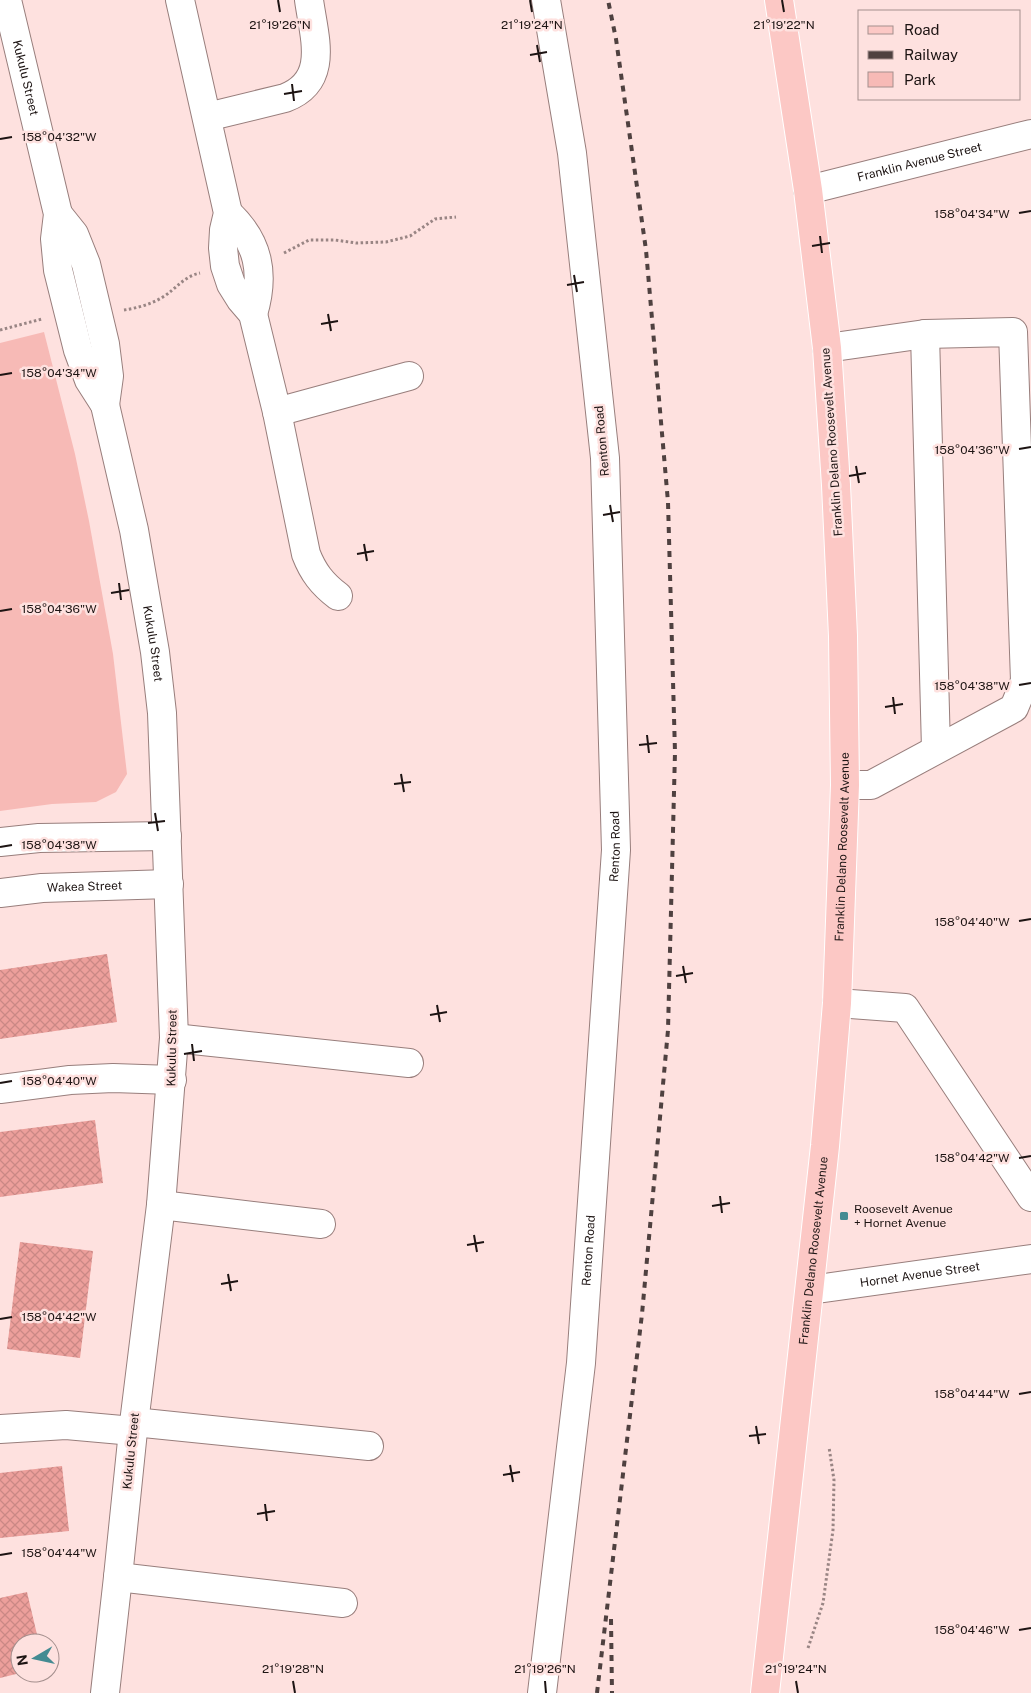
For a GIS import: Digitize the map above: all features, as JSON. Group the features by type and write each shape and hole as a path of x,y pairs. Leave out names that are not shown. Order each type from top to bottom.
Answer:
{"main road":[{"name":"Franklin Delano Roosevelt Avenue","path":"765,1693 825,1146 837,1003 845,785 843,636 827,348 808,190 779,0"}],"street":[{"name":"Kukulu Street","path":"7,0 58,214 55,239 58,270 78,350 89,380 105,405 134,530 155,652 162,713 174,1038 172,1080 161,1205 104,1693"},
{"path":"180,0 228,213 239,223 247,235 254,248 258,262 260,280 253,314 277,412 306,554 318,578 338,596"},
{"path":"207,117 295,95 310,81 316,60 309,0"},
{"name":"Renton Road","path":"542,1693 581,1363 616,850 605,458 572,153 546,0"},
{"name":"Franklin Avenue Street","path":"808,190 1031,134"},
{"path":"827,348 925,334 1013,332 1025,681 1014,708 872,785 845,785"},
{"path":"925,334 936,749"},
{"path":"277,412 410,376"},
{"path":"0,842 39,838 167,836"},
{"name":"Wakea Street","path":"0,893 42,888 169,884"},
{"path":"837,1003 905,1008 1031,1197"},
{"path":"174,1038 409,1063"},
{"path":"0,1089 70,1080 113,1078 172,1080"},
{"path":"161,1205 321,1224"},
{"name":"Hornet Avenue Street","path":"810,1290 1031,1259"},
{"path":"0,1429 66,1425 134,1426 368,1446"},
{"path":"118,1577 343,1603"}],"path":[{"path":"808,1648 823,1603 834,1530 834,1480 829,1448"}],"green space":[{"path":"44,332 75,454 89,521 113,654 127,774 116,792 96,802 52,804 0,811 0,343"}],"building":[{"path":"107,954 117,1022 0,1039 0,970"},
{"path":"95,1120 103,1183 0,1197 0,1132"},
{"path":"20,1242 93,1251 80,1358 7,1349"},
{"path":"62,1466 69,1531 0,1538 0,1473"},
{"path":"27,1592 37,1633 10,1633 10,1676 0,1678 0,1598"}],"railway":[{"path":"597,1693 642,1314 668,1030 675,752 668,502 646,250 616,39 608,0"},
{"path":"611,1619 612,1693"}],"place":[{"name":"Roosevelt Avenue + Hornet Avenue","path":"844,1216"}]}
